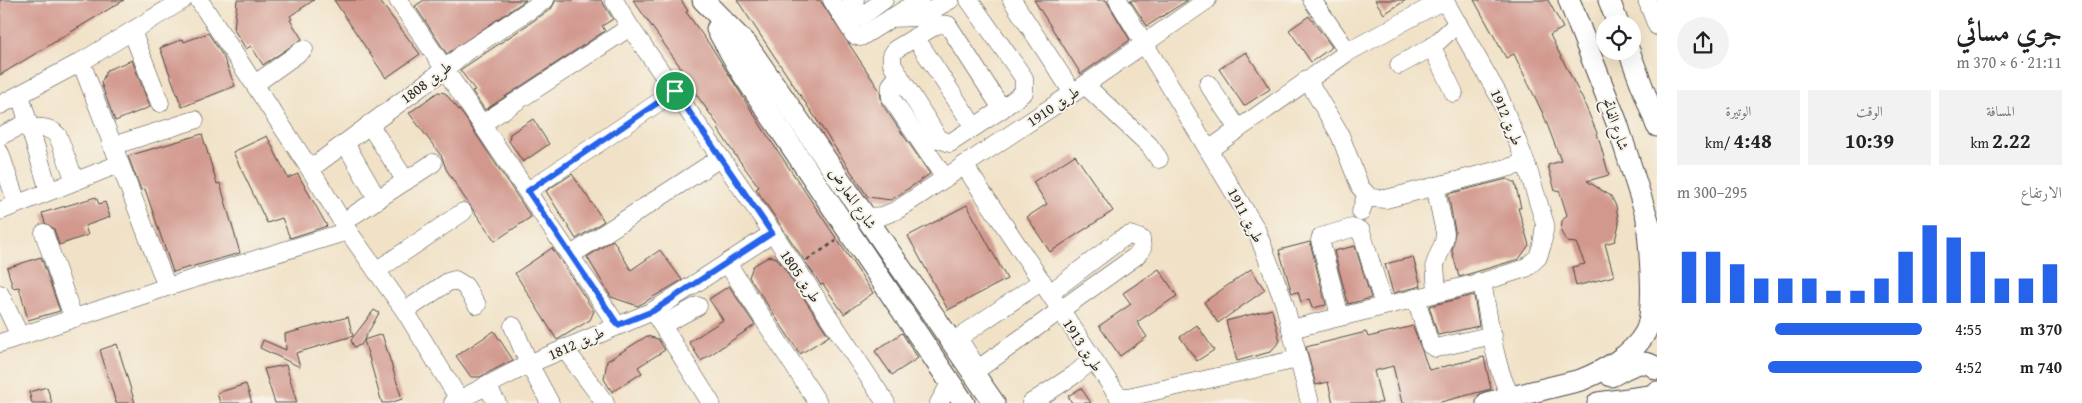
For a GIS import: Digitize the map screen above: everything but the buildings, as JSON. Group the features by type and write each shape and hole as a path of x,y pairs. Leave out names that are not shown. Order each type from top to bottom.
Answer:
{"main road":[{"name":"شارع المعارض","path":"691,0 751,67 853,210 880,262 979,403"},
{"name":"شارع المعارض","path":"703,0 747,46 994,403"},
{"path":"719,0 747,46"},
{"name":"شارع الفاتح","path":"1569,0 1617,123 1657,249"},
{"path":"1609,0 1615,15"},
{"path":"717,29 742,73 964,403"},
{"path":"1632,60 1657,126"},
{"path":"1487,403 1593,376 1616,363 1645,334 1649,323 1652,296 1647,219"},
{"path":"1512,397 1569,392 1606,379 1636,363 1646,362 1657,368"},
{"path":"1598,403 1650,396 1657,392"}],"street":[{"path":"0,105 81,62 183,0"},
{"path":"199,0 346,226 405,311 456,401"},
{"name":"طريق 1808","path":"310,168 464,53 544,0"},
{"name":"طريق 1805","path":"614,0 630,27 886,403"},
{"path":"832,0 856,36 861,37 892,18 914,1"},
{"path":"855,0 850,5 860,18 884,0"},
{"path":"892,18 920,17 950,0"},
{"path":"969,0 1024,78 1024,92 1002,109 950,143 942,142 896,70 892,55 896,49 938,24 948,25 1002,109"},
{"path":"1012,0 1079,89 1149,145 1159,159"},
{"name":"طريق 1911","path":"1118,0 1210,149 1256,229 1275,276 1310,403"},
{"name":"طريق 1910","path":"866,216 882,216 897,210 1079,89 1207,0"},
{"path":"1312,0 1348,52"},
{"path":"1648,0 1657,26"},
{"name":"طريق 1912","path":"1210,149 1348,52 1437,2 1447,6 1499,96 1526,162 1544,215 1545,230 1541,251 1535,262 1526,268 1482,282 1291,329"},
{"path":"406,3 445,69 618,325"},
{"path":"1399,65 1432,47 1458,23"},
{"path":"482,124 630,27"},
{"path":"132,31 160,103"},
{"path":"914,37 974,127"},
{"path":"1432,47 1454,94"},
{"path":"255,84 304,48"},
{"path":"81,62 119,164 144,210 167,287"},
{"path":"896,70 890,85 891,98 945,178"},
{"path":"1307,79 1340,134 1360,187 1366,195 1381,200 1526,162"},
{"path":"1208,84 1238,128"},
{"path":"528,191 675,91"},
{"path":"20,95 49,191"},
{"path":"112,146 196,120"},
{"path":"368,124 406,181"},
{"path":"0,136 28,126 48,128 58,136 75,181"},
{"path":"345,143 378,200"},
{"path":"0,153 17,204"},
{"path":"571,255 720,158"},
{"path":"0,343 167,287 236,260 346,226 378,200 434,163"},
{"path":"0,211 119,164"},
{"name":"طريق 1913","path":"964,165 1046,287 1114,394 1122,397 1298,359"},
{"path":"1435,186 1446,233 1435,264 1437,293"},
{"path":"1361,212 1366,195"},
{"path":"883,242 897,210"},
{"path":"376,271 463,212"},
{"path":"1340,316 1320,240 1322,237 1352,228 1361,231 1384,305"},
{"path":"44,233 73,317"},
{"name":"طريق 1812","path":"456,401 529,364 618,325 657,318 727,263 772,233"},
{"path":"1130,235 1141,239 1143,246 1140,252 1061,311 980,367 976,366 961,343 961,336 1046,287 1121,239 1130,235"},
{"path":"727,263 818,403"},
{"path":"405,311 448,282 455,280 463,283 477,305"},
{"path":"1482,282 1506,389 1512,397"},
{"path":"0,294 20,336"},
{"path":"1416,298 1430,345 1436,348 1493,335"},
{"path":"698,306 657,318 711,403"},
{"path":"513,326 529,364 550,403"},
{"path":"564,348 605,403"},
{"path":"1031,403 1074,375 1092,360"},
{"path":"939,403 948,389 949,380"},
{"path":"486,385 498,403"}],"path":[{"path":"795,267 850,233"}],"route":[{"path":"675,91 772,233 653,311 618,325 528,191 675,91"}]}
